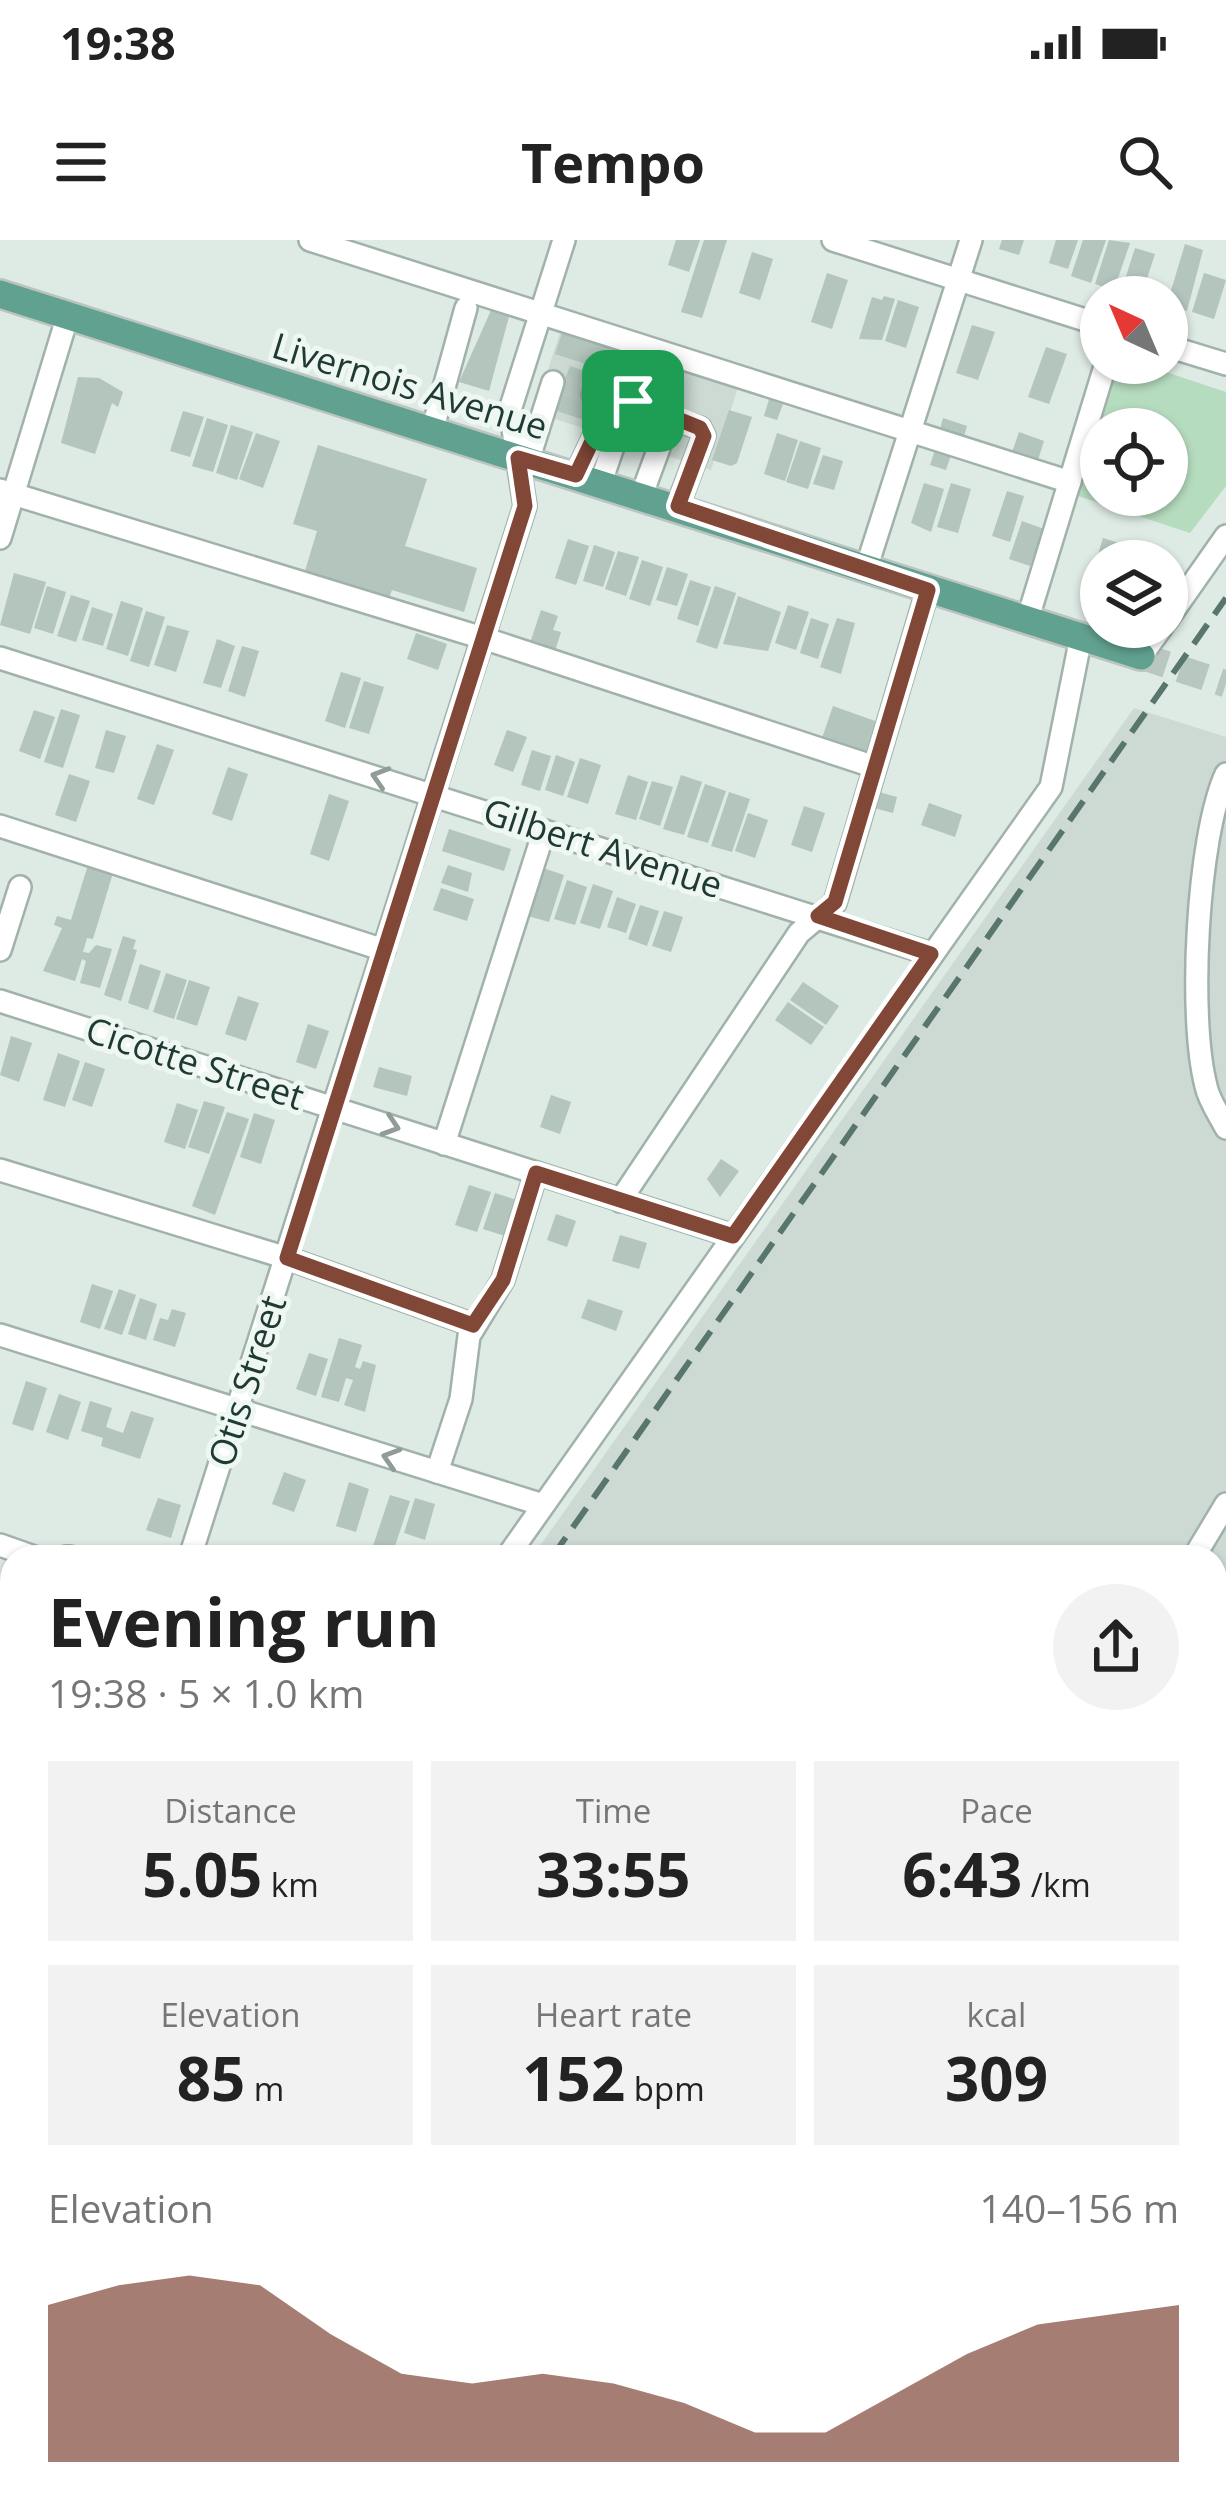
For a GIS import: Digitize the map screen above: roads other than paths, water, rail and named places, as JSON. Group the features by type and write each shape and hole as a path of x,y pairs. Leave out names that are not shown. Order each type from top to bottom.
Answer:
{"main road":[{"name":"Livernois Avenue","path":"0,294 1080,637"},
{"name":"Livernois Avenue","path":"1116,648 1141,656"}],"street":[{"path":"310,240 1070,482"},
{"name":"Otis Street","path":"194,1545 525,506 523,459 510,410 564,240"},
{"path":"833,240 1080,318"},
{"path":"866,569 970,240"},
{"path":"432,431 466,308"},
{"path":"0,538 7,493 68,315"},
{"path":"1188,352 1226,364"},
{"path":"522,372 558,384 523,459"},
{"path":"1027,620 1100,384"},
{"path":"589,478 602,398 633,401 700,428 704,436 678,506"},
{"path":"642,494 670,418"},
{"path":"7,493 485,639 875,767"},
{"path":"1188,590 1226,536"},
{"path":"620,1201 798,935 835,902 928,590"},
{"path":"515,1545 1051,787 1080,642"},
{"path":"1141,656 1147,648"},
{"name":"Gilbert Avenue","path":"0,658 931,954"},
{"path":"1226,774 1214,800 1205,857 1196,1035 1206,1091 1226,1128"},
{"path":"0,826 385,950"},
{"path":"444,1144 544,831"},
{"path":"0,950 20,887"},
{"name":"Cicotte Street","path":"0,1001 733,1236"},
{"path":"0,1170 287,1258 473,1325"},
{"path":"437,1472 461,1399 473,1325 503,1280 536,1173"},
{"path":"0,1335 543,1504"},
{"path":"1202,1545 1226,1504"}],"tunnel":[{"path":"563,385 593,395"},
{"path":"1141,656 1226,684"}],"railway":[{"path":"560,1545 1226,598"}]}
